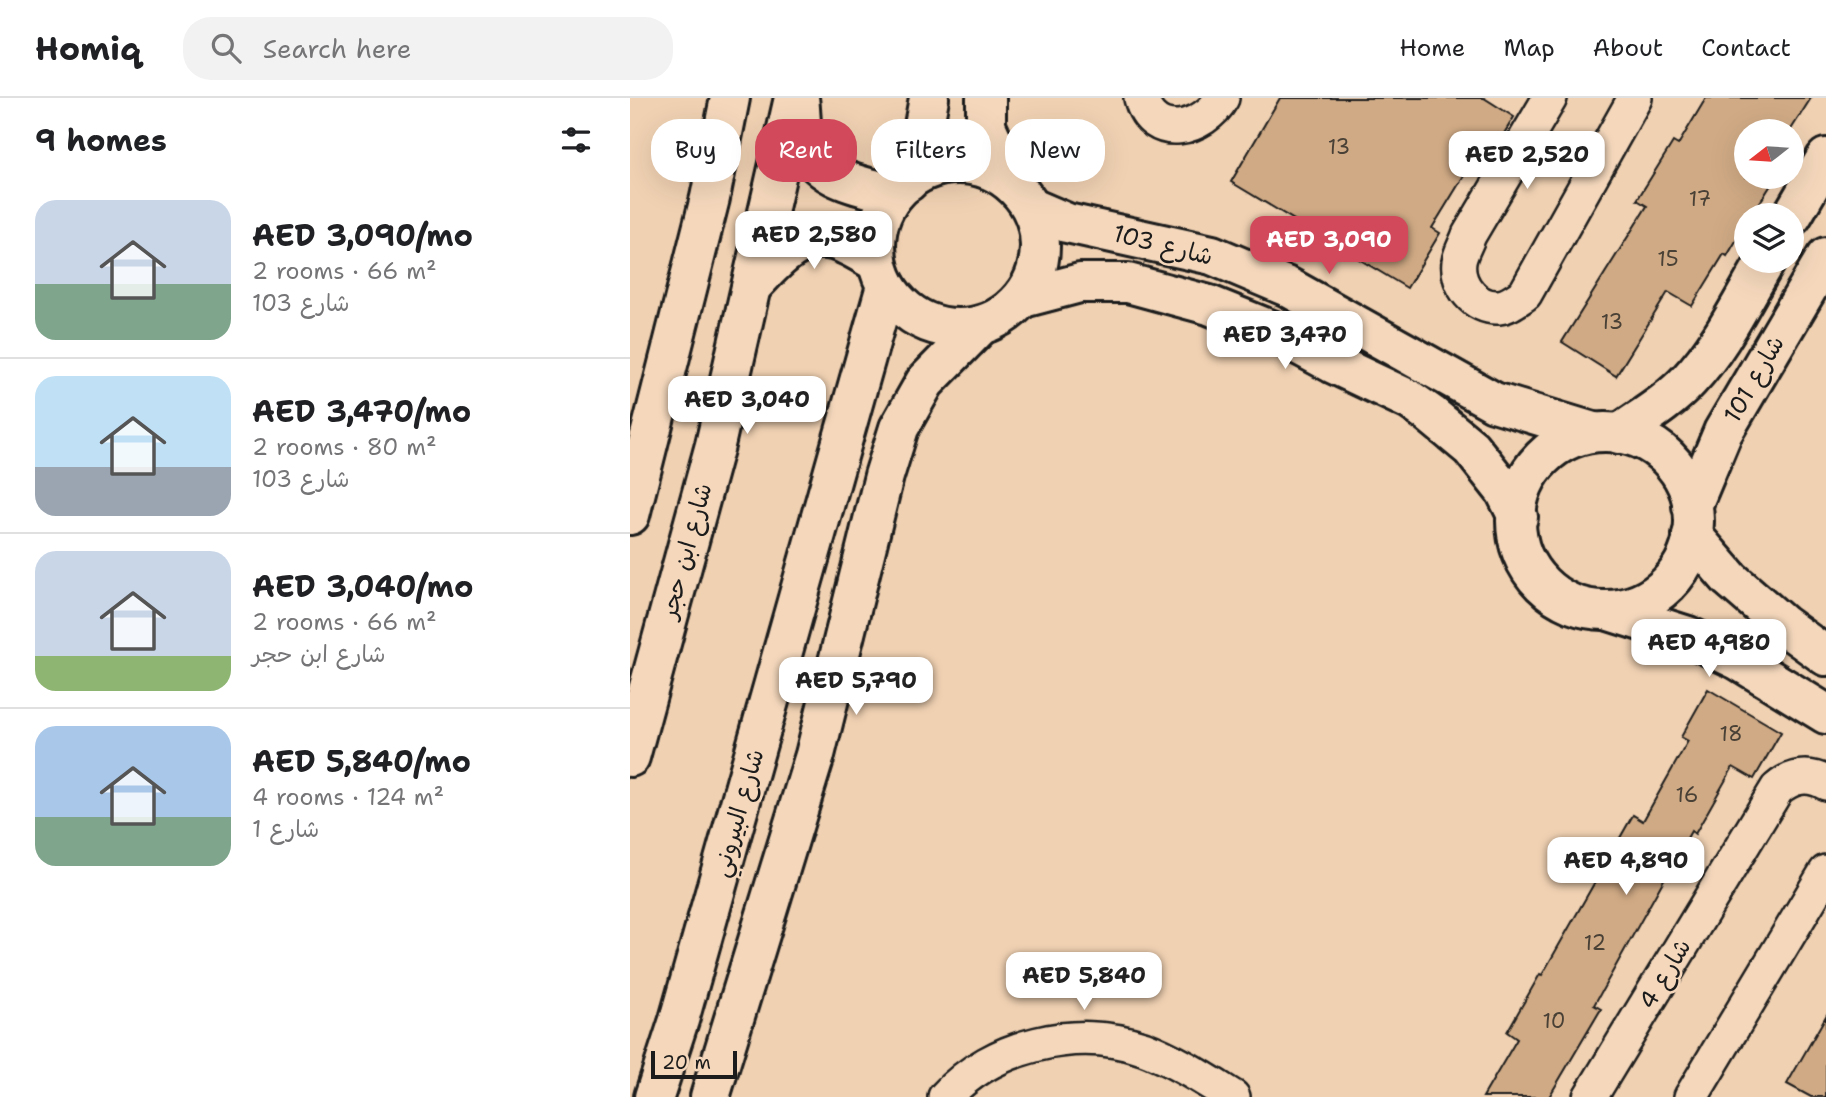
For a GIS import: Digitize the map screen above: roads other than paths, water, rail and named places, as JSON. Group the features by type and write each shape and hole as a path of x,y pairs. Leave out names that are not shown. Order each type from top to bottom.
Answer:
{"street":[{"path":"630,515 710,198 730,98"},
{"path":"797,98 803,139 812,160 823,170 853,184 901,188 919,173 950,163 983,167 1021,195"},
{"name":"شارع ابن حجر","path":"630,757 715,444 797,98"},
{"path":"929,98 921,142 901,188 882,215 876,238 882,274 903,308 926,322 952,329 979,327 1004,316 1023,298 1038,270 1041,239 986,126 986,98"},
{"path":"1141,98 1147,112 1156,120 1179,128 1194,125 1208,116 1222,98"},
{"path":"1550,98 1469,235 1459,259 1463,287 1480,302 1490,306 1499,307 1512,303 1525,294 1635,98"},
{"path":"1800,203 1826,158"},
{"name":"شارع 103","path":"1021,195 1067,223 1212,255 1288,287 1494,402 1606,433"},
{"path":"752,286 783,254 807,241 833,240 882,274"},
{"name":"شارع 101","path":"1692,521 1723,432 1826,257"},
{"name":"شارع 101","path":"1606,433 1668,400 1687,383 1706,361 1759,273"},
{"name":"شارع البيروني","path":"654,1097 683,1007 882,274"},
{"name":"شارع 103","path":"1023,298 1080,284 1128,283 1209,305 1271,330 1410,400 1430,414 1471,448 1505,491 1518,517"},
{"path":"710,1097 815,755 884,476 899,428 925,382 979,327"},
{"path":"1606,433 1634,435 1667,456 1688,488 1692,521 1687,560 1664,590 1632,608 1595,611 1559,599 1532,573 1518,539 1518,502 1533,466 1562,443 1606,433"},
{"path":"1692,521 1730,579 1783,625 1826,656"},
{"path":"1606,610 1688,636 1738,660 1826,715"},
{"name":"شارع 4","path":"1590,1097 1777,789 1786,781 1797,777 1811,777 1826,783"},
{"path":"1690,1097 1826,873"},
{"path":"945,1097 975,1071 1005,1055 1038,1044 1072,1039 1107,1040 1140,1047 1172,1060 1233,1097"}]}
